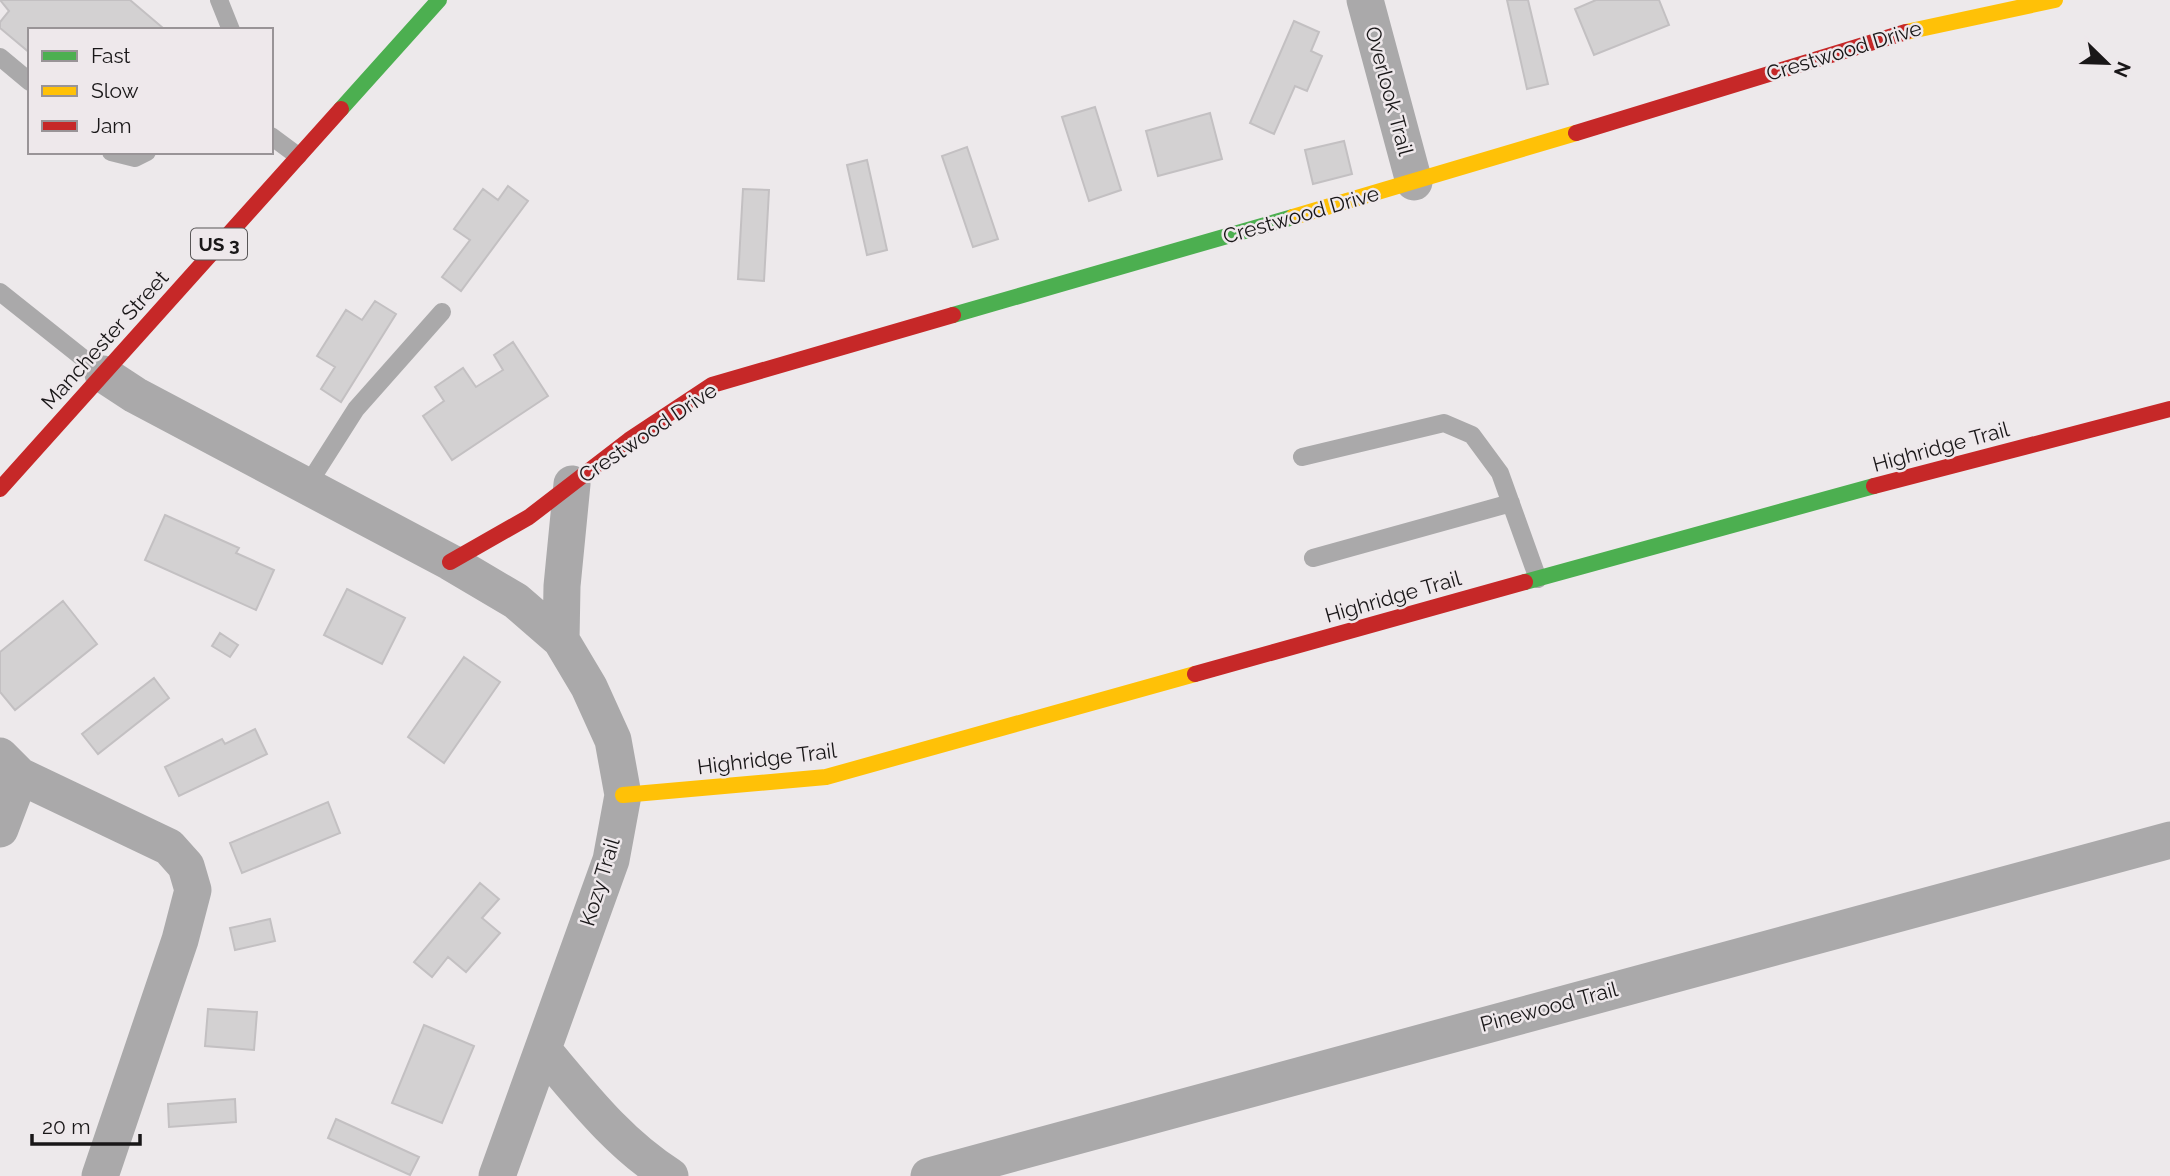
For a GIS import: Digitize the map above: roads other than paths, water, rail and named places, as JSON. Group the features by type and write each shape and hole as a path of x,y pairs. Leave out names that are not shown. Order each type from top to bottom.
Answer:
{"street":[{"name":"Manchester Street","path":"0,489 439,0"},
{"name":"Overlook Trail","path":"1365,0 1414,182"},
{"name":"Crestwood Drive","path":"450,562 529,517 629,440 712,385 1414,182 1930,13 2054,0"},
{"path":"103,374 135,396 450,562"},
{"name":"Highridge Trail","path":"623,795 826,777 1824,499 2170,409"},
{"name":"Crestwood Drive","path":"561,640 562,586 572,484"},
{"name":"Kozy Trail","path":"450,562 516,601 561,640 589,687 613,740 623,795 611,860 497,1176"},
{"path":"0,829 10,766 170,847 186,866 192,890 180,940 100,1176"},
{"name":"Pinewood Trail","path":"929,1176 2170,840"},
{"path":"543,1050 606,1124 639,1156 670,1176"}],"lane":[{"path":"219,0 230,28"},
{"path":"0,57 28,80"},
{"path":"273,137 298,156"},
{"path":"119,154 135,158 143,154"},
{"path":"0,292 103,374"},
{"path":"307,486 356,409 442,312"},
{"path":"1303,457 1444,423 1472,435 1489,454 1500,473 1538,579"},
{"path":"1313,558 1511,503"}]}
